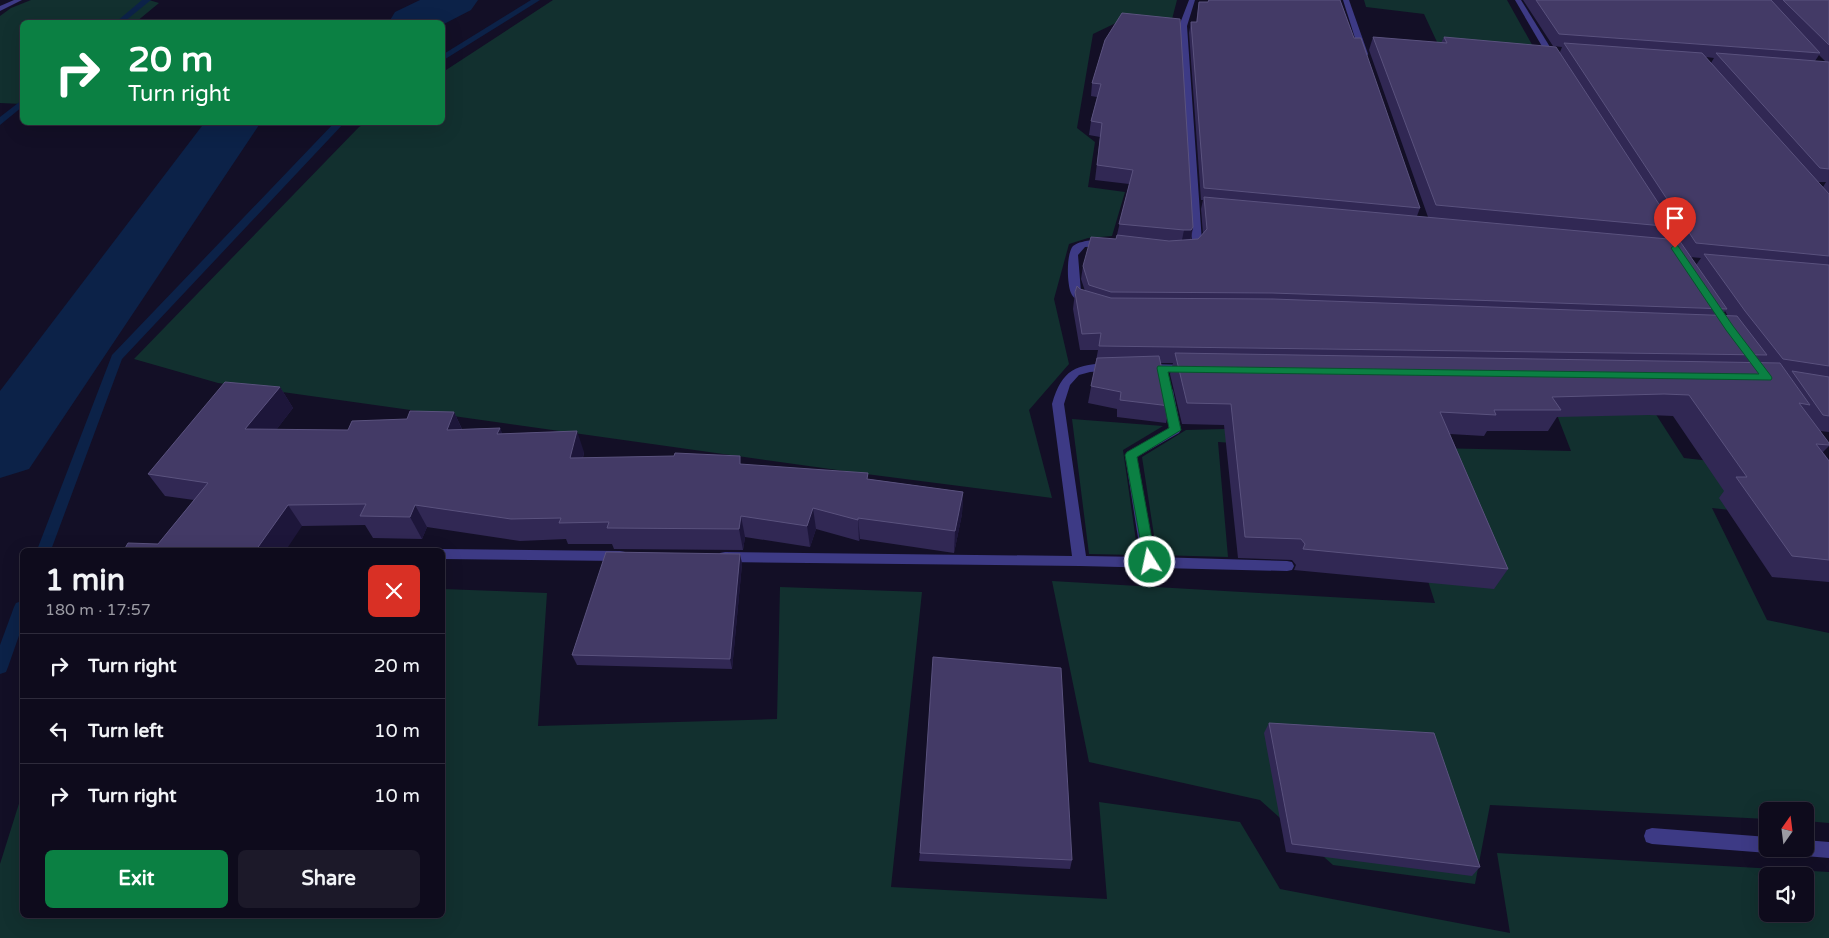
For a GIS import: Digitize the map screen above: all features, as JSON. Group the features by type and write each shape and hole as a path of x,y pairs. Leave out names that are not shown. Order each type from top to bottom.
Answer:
{"street":[{"path":"2,8 19,0"},
{"path":"1172,250 1192,248 1197,242 1200,204 1183,26 1192,0"},
{"path":"1346,0 1368,67"},
{"path":"1518,0 1563,72"},
{"path":"1359,39 1368,40"},
{"path":"1093,306 1082,302 1076,294 1072,255 1076,247 1085,243 1116,244"},
{"path":"1080,561 1058,404 1062,387 1068,377 1080,370 1130,368 1202,369"},
{"path":"1150,562 1131,455 1175,430 1162,368"},
{"path":"445,554 632,556"},
{"path":"712,557 1150,562 1287,566"},
{"path":"1652,836 1759,844"},
{"path":"1814,849 1829,850"}],"green space":[{"path":"31,0 149,0 159,3 138,20 20,20 20,104 0,103 0,16 11,8"},
{"path":"553,0 1177,0 1170,27 1120,21 1093,34 1077,128 1095,142 1088,187 1125,192 1112,236 1088,238 1069,244 1054,299 1069,364 1029,410 1052,498 866,474 218,383 134,359 359,127 362,125 445,125 445,71"},
{"path":"1364,0 1507,0 1535,50 1437,42 1424,14 1366,7"},
{"path":"1639,388 1684,458 1799,471 1820,520 1712,508 1767,620 1829,633 1829,823 1814,822 1814,802 1759,802 1759,819 1490,805 1475,884 1333,865 1260,800 1089,762 1052,581 1435,603 1386,447 1571,451 1547,389"},
{"path":"1072,419 1163,426 1123,450 1138,555 1089,554"},
{"path":"1296,427 1344,450 1218,442 1228,557 1157,555 1142,457 1186,430"},
{"path":"780,587 922,592 891,887 1107,899 1099,802 1240,822 1280,889 1510,933 1497,853 1759,868 1759,922 1814,922 1814,871 1829,872 1829,938 0,938 0,864 20,800 20,918 445,918 445,589 547,593 538,726 777,719"}],"building":[{"path":"1209,0 1340,0 1354,38 1361,38 1420,208 1204,188 1191,22 1197,22 1199,2 1208,2"},
{"path":"1536,0 1771,0 1820,53 1559,34"},
{"path":"1783,0 1829,0 1829,45"},
{"path":"1122,13 1180,19 1193,227 1191,230 1119,224 1133,170 1097,165 1102,123 1091,121 1101,84 1092,83 1105,40"},
{"path":"1373,37 1447,43 1444,37 1556,47 1674,227 1436,205"},
{"path":"1564,43 1702,53 1829,194 1829,256 1696,243"},
{"path":"1716,53 1829,62 1829,169 1820,168"},
{"path":"1204,197 1679,240 1727,309 1272,293 1111,292 1089,285 1083,266 1091,237 1116,239 1117,235 1169,241 1198,239 1207,229"},
{"path":"1704,254 1829,265 1829,366 1783,359 1745,311"},
{"path":"1077,286 1080,289 1111,298 1273,299 1737,316 1767,355 1099,346 1101,333 1082,334 1075,292"},
{"path":"1175,353 1780,363 1810,405 1799,403 1829,443 1829,445 1816,444 1829,461 1829,560 1792,556 1736,477 1747,477 1689,395 1664,394 1552,397 1561,410 1494,410 1496,415 1440,412 1508,569 1303,549 1305,544 1301,539 1245,537 1231,404 1187,403"},
{"path":"1159,356 1170,406 1120,400 1121,392 1091,386 1097,358"},
{"path":"1792,371 1829,377 1829,416 1823,415"},
{"path":"225,382 280,387 245,429 348,430 352,421 407,419 410,411 454,412 447,430 500,428 497,434 577,431 570,458 674,456 675,453 740,456 740,464 868,473 867,479 963,492 955,531 858,518 858,520 813,508 807,526 741,516 739,529 607,528 609,522 559,523 561,518 511,519 415,505 410,517 360,516 366,504 288,505 257,548 125,548 128,543 158,544 208,483 148,474"},
{"path":"606,552 740,554 730,659 572,655"},
{"path":"933,657 1061,668 1072,860 920,853"},
{"path":"1269,723 1434,733 1480,867 1292,844"}],"waterway":[{"path":"122,20 147,0"},
{"path":"416,20 455,0"},
{"path":"445,57 536,0"},
{"path":"0,122 20,105"},
{"path":"0,449 232,125"},
{"path":"45,548 116,358 338,125"},
{"path":"0,667 20,612"}],"route":[{"path":"1150,562 1131,455 1175,430 1162,368 1767,378 1729,328 1675,248"}]}
